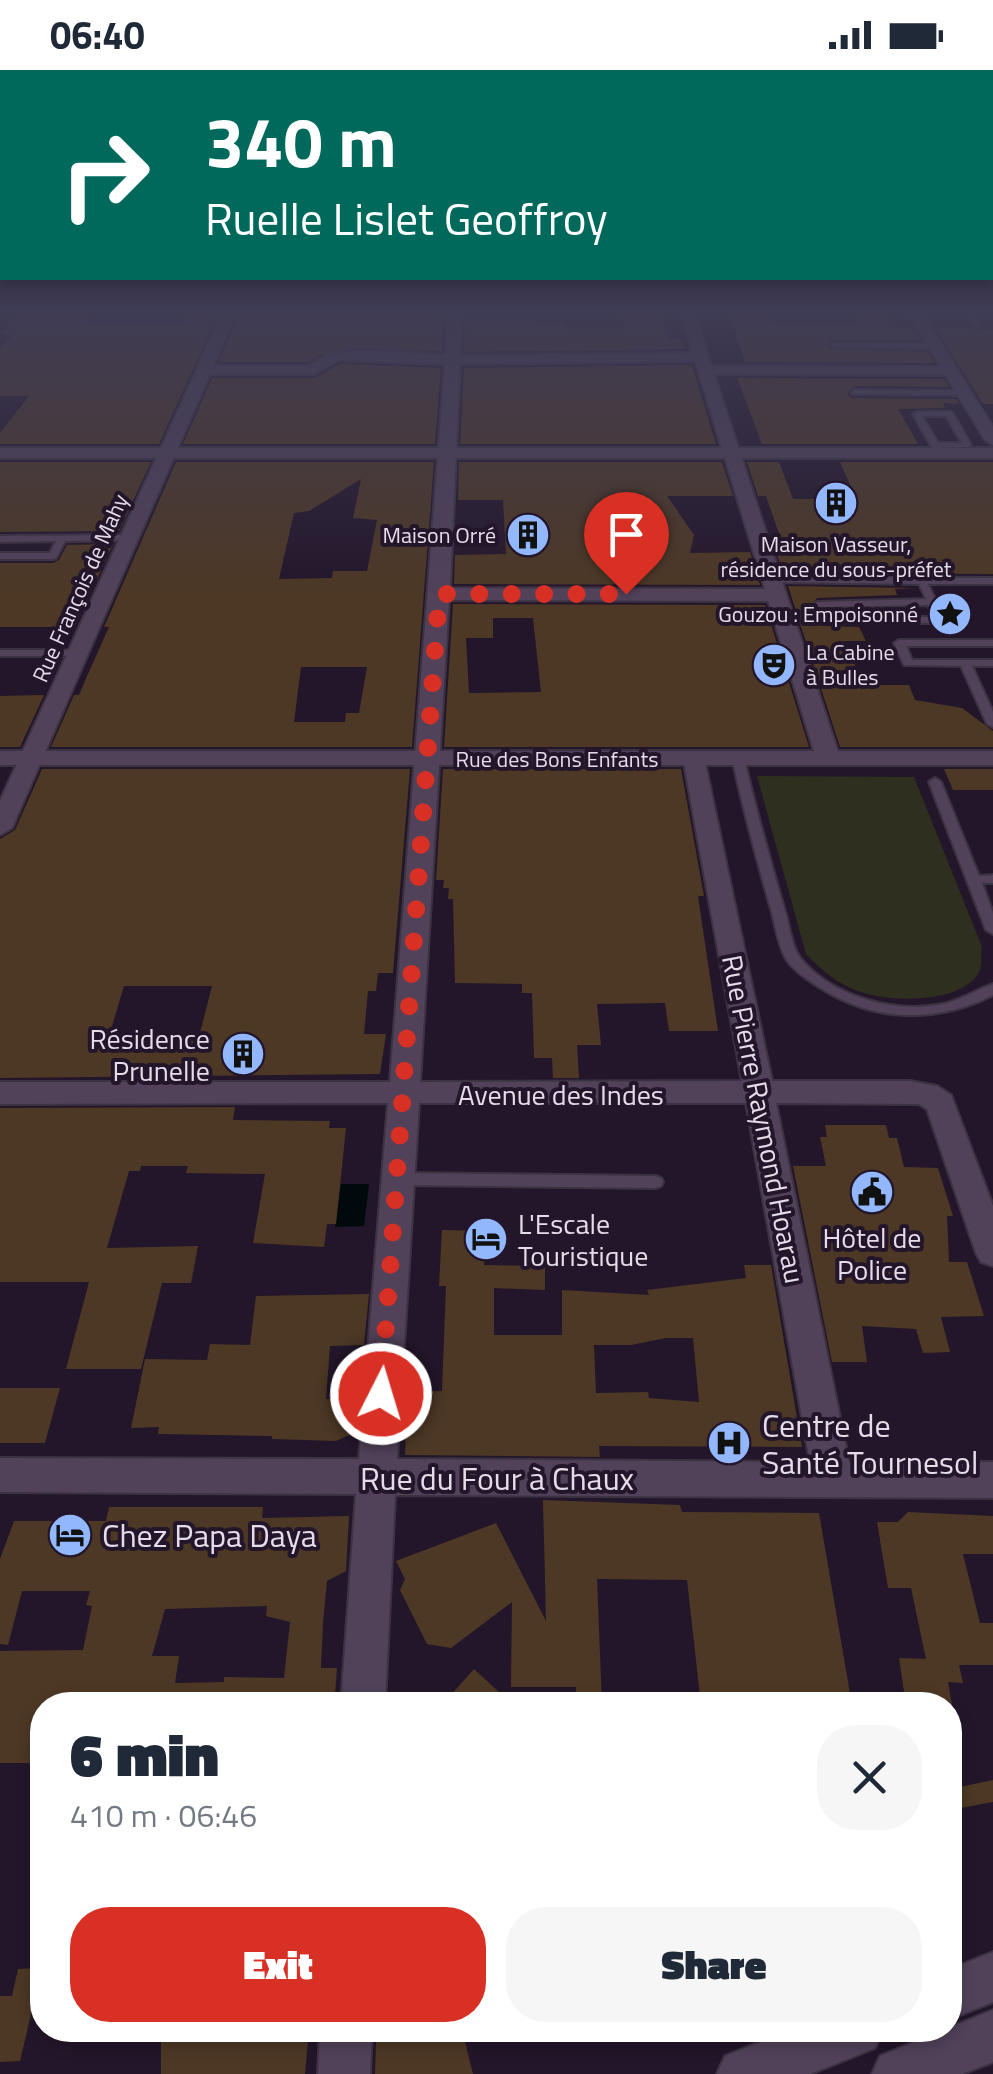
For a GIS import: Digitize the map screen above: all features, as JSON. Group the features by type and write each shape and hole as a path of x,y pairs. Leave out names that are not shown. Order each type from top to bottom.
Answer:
{"street":[{"name":"Rue François de Mahy","path":"0,828 188,406"},
{"path":"364,1692 374,1478 400,1179 451,406"},
{"path":"716,406 828,758"},
{"path":"971,406 989,432"},
{"path":"0,453 731,454 937,449 993,453"},
{"path":"439,594 772,587"},
{"name":"Rue des Bons Enfants","path":"0,758 992,759"},
{"name":"Rue Pierre Raymond Hoarau","path":"695,758 833,1479"},
{"name":"Avenue des Indes","path":"0,1093 926,1094 940,1103 993,1253"},
{"name":"Rue du Four à Chaux","path":"0,1475 993,1480"},
{"path":"962,1989 993,1977"},
{"path":"898,2074 993,2036"},
{"path":"344,2074 345,2042"},
{"path":"743,2074 827,2042"}],"lane":[{"path":"917,414 949,414 955,425 967,446 937,449 917,414"},
{"path":"955,425 989,432"},
{"path":"0,539 130,538"},
{"path":"0,556 53,556 62,539"},
{"path":"922,580 932,602 940,620 826,620 820,604 932,602"},
{"path":"772,587 993,581"},
{"path":"993,643 899,643 908,663 993,663"},
{"path":"0,653 79,653"},
{"path":"965,663 993,724"},
{"path":"738,758 792,958 807,973 845,997 892,1011 946,1010 975,1001 993,989"},
{"path":"935,782 993,930"},
{"path":"974,880 993,879"},
{"path":"400,1179 656,1182"}],"green space":[{"path":"757,776 914,777 982,947 980,970 972,981 944,995 927,998 876,996 839,982 812,960 806,954"}],"shaded area":[{"path":"341,1184 369,1184 364,1226 335,1227"}],"building":[{"path":"22,406 176,406 159,444 0,444 0,433"},
{"path":"200,406 438,406 435,444 183,444"},
{"path":"462,406 704,406 716,444 460,444"},
{"path":"747,406 945,408 898,409 918,444 762,444"},
{"path":"0,462 151,462 119,531 0,532"},
{"path":"176,462 434,462 412,747 51,747 109,627 104,627","holes":["361,479 353,518 377,520 367,571 333,571 332,578 279,579 294,513 309,511","301,667 367,667 359,713 346,713 345,722 294,722"]},
{"path":"459,462 722,462 733,496 667,496 694,535 690,553 750,552 760,585 454,584 455,555 506,554 503,500 458,500"},
{"path":"747,462 779,462 793,499 856,499 840,462 993,462 993,574 783,573 776,551 785,551 766,496 758,496"},
{"path":"113,544 75,627 0,627 0,563 53,563 67,545"},
{"path":"788,586 915,588 895,589 897,595 817,598 812,605 824,626 859,627 866,641 845,641 863,685 909,685 915,700 962,708 993,731 993,747 840,747"},
{"path":"453,604 765,605 809,747 444,747","holes":["493,618 533,618 541,692 469,693 466,638 493,638"]},
{"path":"44,695 20,747 0,747 0,696"},
{"path":"42,769 410,769 393,973 378,973 376,991 368,991 364,1034 386,1034 380,1074 0,1078 0,839 15,830","holes":["124,986 212,986 200,1033 110,1033"]},
{"path":"443,769 681,769 704,896 698,896 718,1031 669,1031 665,1003 597,1004 601,1045 577,1045 579,1078 553,1078 552,1058 534,1058 532,993 522,993 522,984 455,983 453,899 448,899 449,888 443,888 444,880 436,880"},
{"path":"944,769 993,769 993,790 953,790"},
{"path":"235,1107 233,1120 330,1121 329,1128 346,1128 336,1224 327,1224 324,1247 253,1243 265,1174 186,1173 188,1166 141,1166 140,1171 129,1171 107,1248 198,1246 191,1283 162,1283 141,1369 66,1369 89,1282 0,1282 0,1108"},
{"path":"825,1125 886,1125 889,1138 897,1138 904,1167 938,1168 953,1216 947,1216 949,1262 967,1262 984,1316 941,1317 950,1352 923,1353 916,1329 862,1326 867,1362 832,1362 793,1166 826,1166 820,1137 827,1137"},
{"path":"442,1230 486,1231 484,1265 545,1266 545,1290 494,1288 494,1335 562,1335 562,1290 649,1295 647,1290 746,1278 744,1265 771,1265 802,1447 599,1446 600,1457 405,1455 407,1392 442,1391 446,1286 439,1286","holes":["693,1338 699,1402 649,1398 648,1392 596,1393 594,1345"]},
{"path":"369,1294 364,1345 330,1346 326,1399 356,1399 354,1433 336,1441 158,1434 159,1427 131,1428 145,1359 207,1360 210,1344 250,1345 256,1296"},
{"path":"0,1388 60,1388 45,1443 0,1443"},
{"path":"543,1500 680,1505 682,1512 819,1513 850,1692 700,1692 687,1580 597,1579 601,1692 576,1692 576,1687 511,1687 512,1602 451,1648 427,1644 400,1590 405,1579 396,1561 496,1523 546,1621"},
{"path":"109,1507 263,1507 262,1518 349,1516 346,1571 327,1581 323,1623 321,1668 337,1668 335,1692 30,1692 30,1763 0,1763 0,1651 83,1650 92,1606 86,1605 90,1591 22,1591 8,1645 0,1644 0,1559 14,1521 106,1521","holes":["267,1606 266,1616 290,1622 284,1678 224,1677 224,1682 175,1683 179,1656 152,1656 165,1609"]},
{"path":"908,1512 993,1516 993,1554 963,1554 980,1623 993,1623 993,1665 959,1665 963,1683 948,1682 950,1692 904,1692 899,1658 926,1659 911,1588 888,1588 877,1522 898,1522"},
{"path":"474,1669 499,1692 454,1692"},
{"path":"993,1780 993,1802 962,1808 962,1786"},
{"path":"30,1968 30,2019 20,2061 0,2062 0,1996 12,1996 18,1969"},
{"path":"161,2042 308,2042 305,2074 161,2074"},
{"path":"376,2042 465,2042 473,2074 375,2074"}],"place":[{"name":"Maison Vasseur, résidence du sous-préfet","path":"836,503"},
{"name":"Maison Orré","path":"528,535"},
{"name":"Gouzou : Empoisonné","path":"950,614"},
{"name":"La Cabine à Bulles","path":"774,665"},
{"name":"Résidence Prunelle","path":"243,1054"},
{"name":"Hôtel de Police","path":"872,1192"},
{"name":"L'Escale Touristique","path":"486,1239"},
{"name":"Centre de Santé Tournesol","path":"729,1443"},
{"name":"Chez Papa Daya","path":"70,1535"}],"route":[{"path":"381,1394 400,1179 439,594 626,594"}]}
